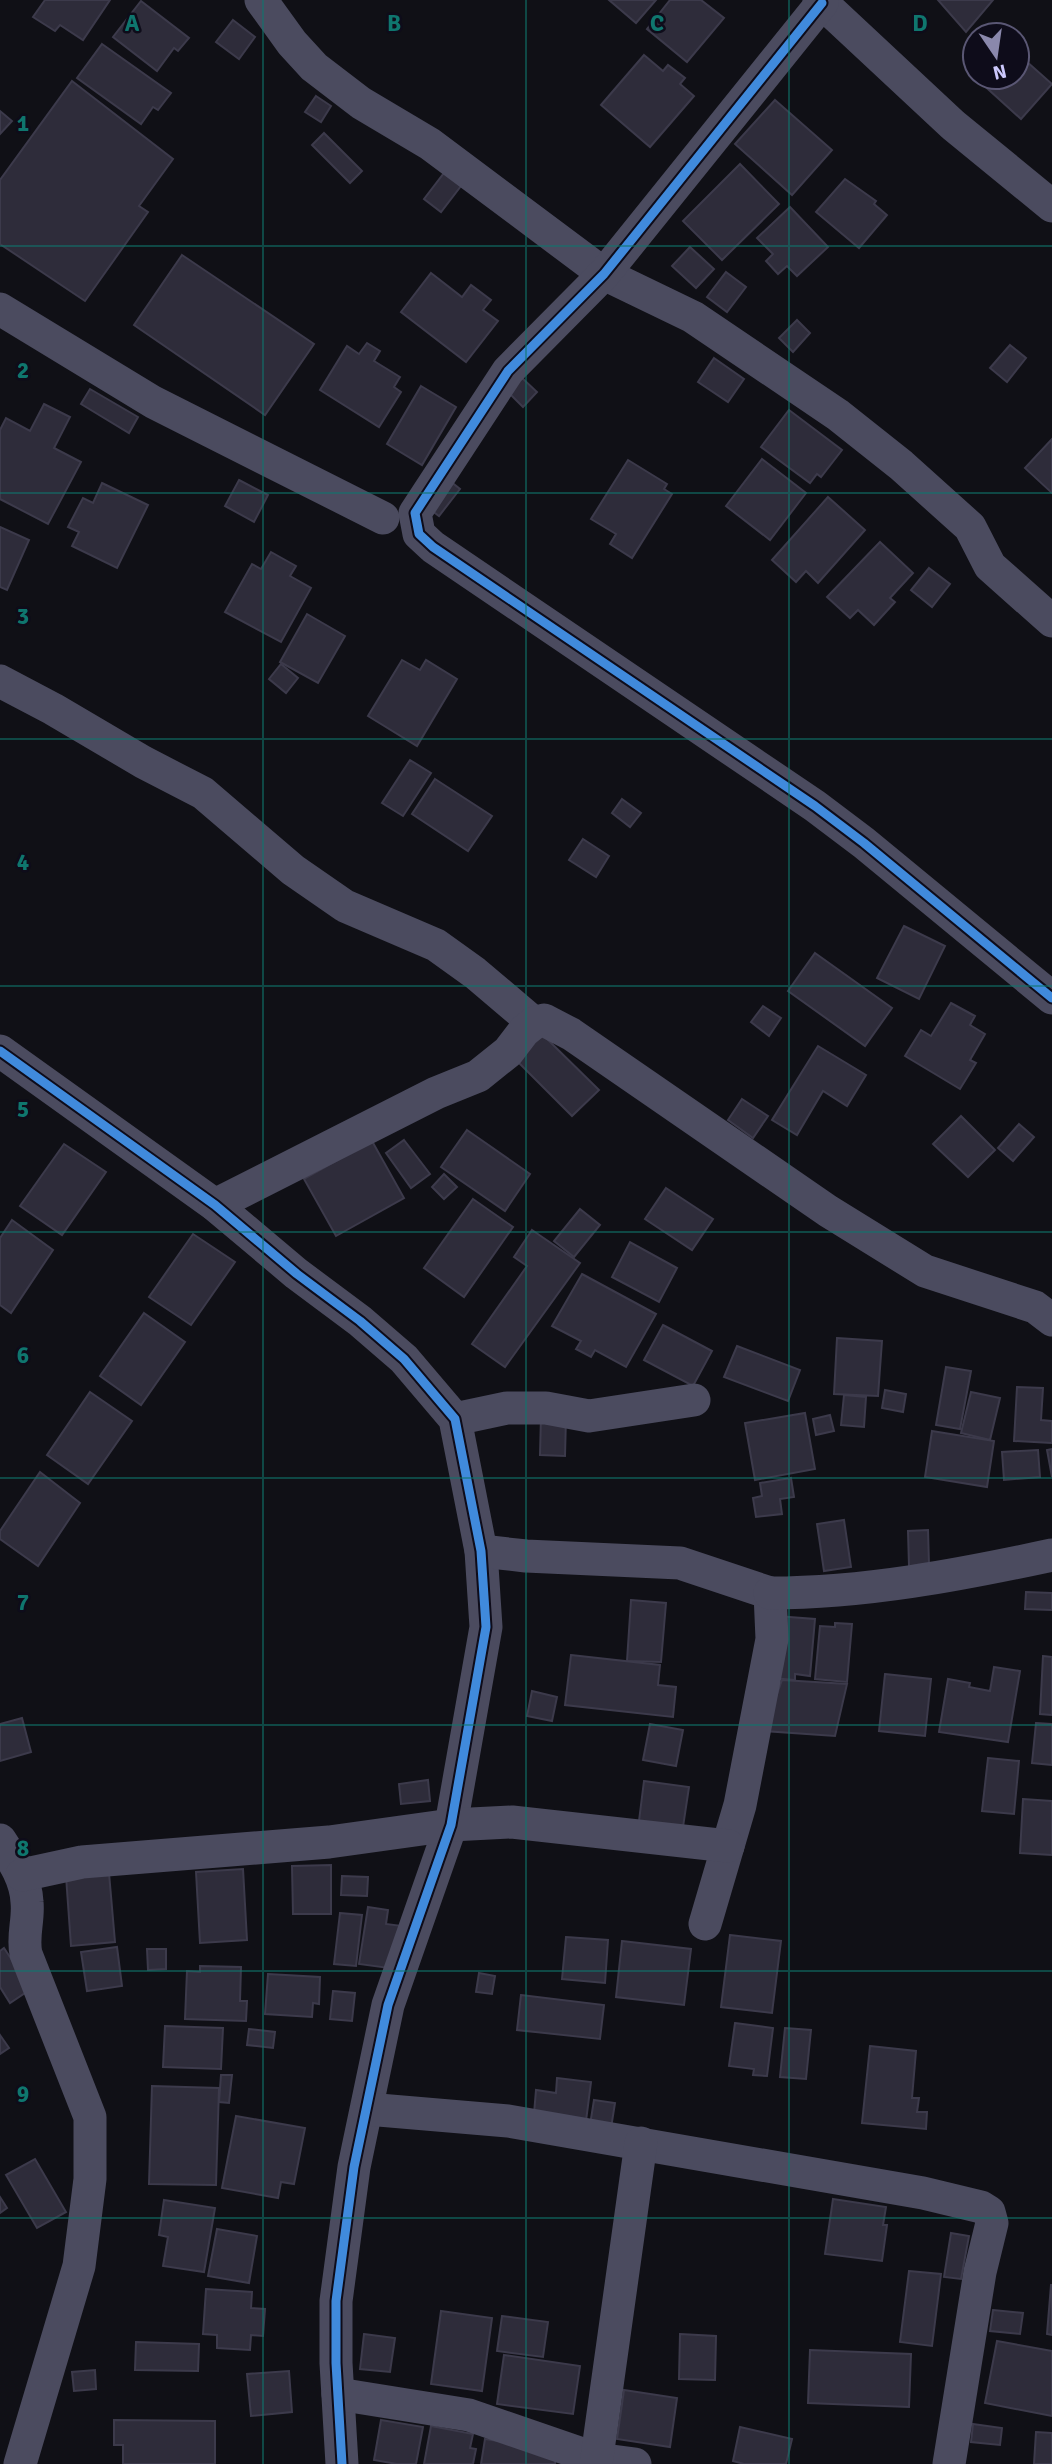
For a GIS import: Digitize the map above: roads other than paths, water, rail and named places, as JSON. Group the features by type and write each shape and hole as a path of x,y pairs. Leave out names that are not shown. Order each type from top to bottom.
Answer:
{"street":[{"path":"261,0 314,68 361,103 430,144 604,274 693,317 838,415 970,527 990,566 1052,621"},
{"path":"1052,206 953,125 820,2 604,274 508,371 415,513 419,534 433,547 815,806 864,842 1052,998"},
{"path":"0,309 153,402 383,517"},
{"path":"0,681 143,762 204,793 293,870 345,906 436,944 534,1023"},
{"path":"215,1205 436,1093 478,1076 508,1052 524,1031 534,1023 544,1020 571,1034 828,1211 925,1271 1035,1307 1052,1320"},
{"path":"0,1051 215,1205 297,1274 360,1321 404,1360 455,1419 481,1551 486,1627 451,1825 388,2005 354,2167 336,2301 342,2464"},
{"path":"455,1419 507,1408 546,1408 589,1416 694,1400"},
{"path":"481,1551 526,1556 681,1563 770,1594 848,1590 904,1583 1052,1555"},
{"path":"705,1924 740,1805 772,1639 770,1594"},
{"path":"22,1875 82,1862 329,1842 451,1825 512,1822 728,1846"},
{"path":"0,1840 22,1875 27,1903 23,1941 26,1954 90,2117 90,2179 79,2266 20,2464"},
{"path":"367,2109 508,2121 923,2193 981,2207 989,2212 992,2222 980,2272 949,2464"},
{"path":"597,2461 641,2143"},
{"path":"338,2394 470,2415 597,2461 635,2464"}]}
